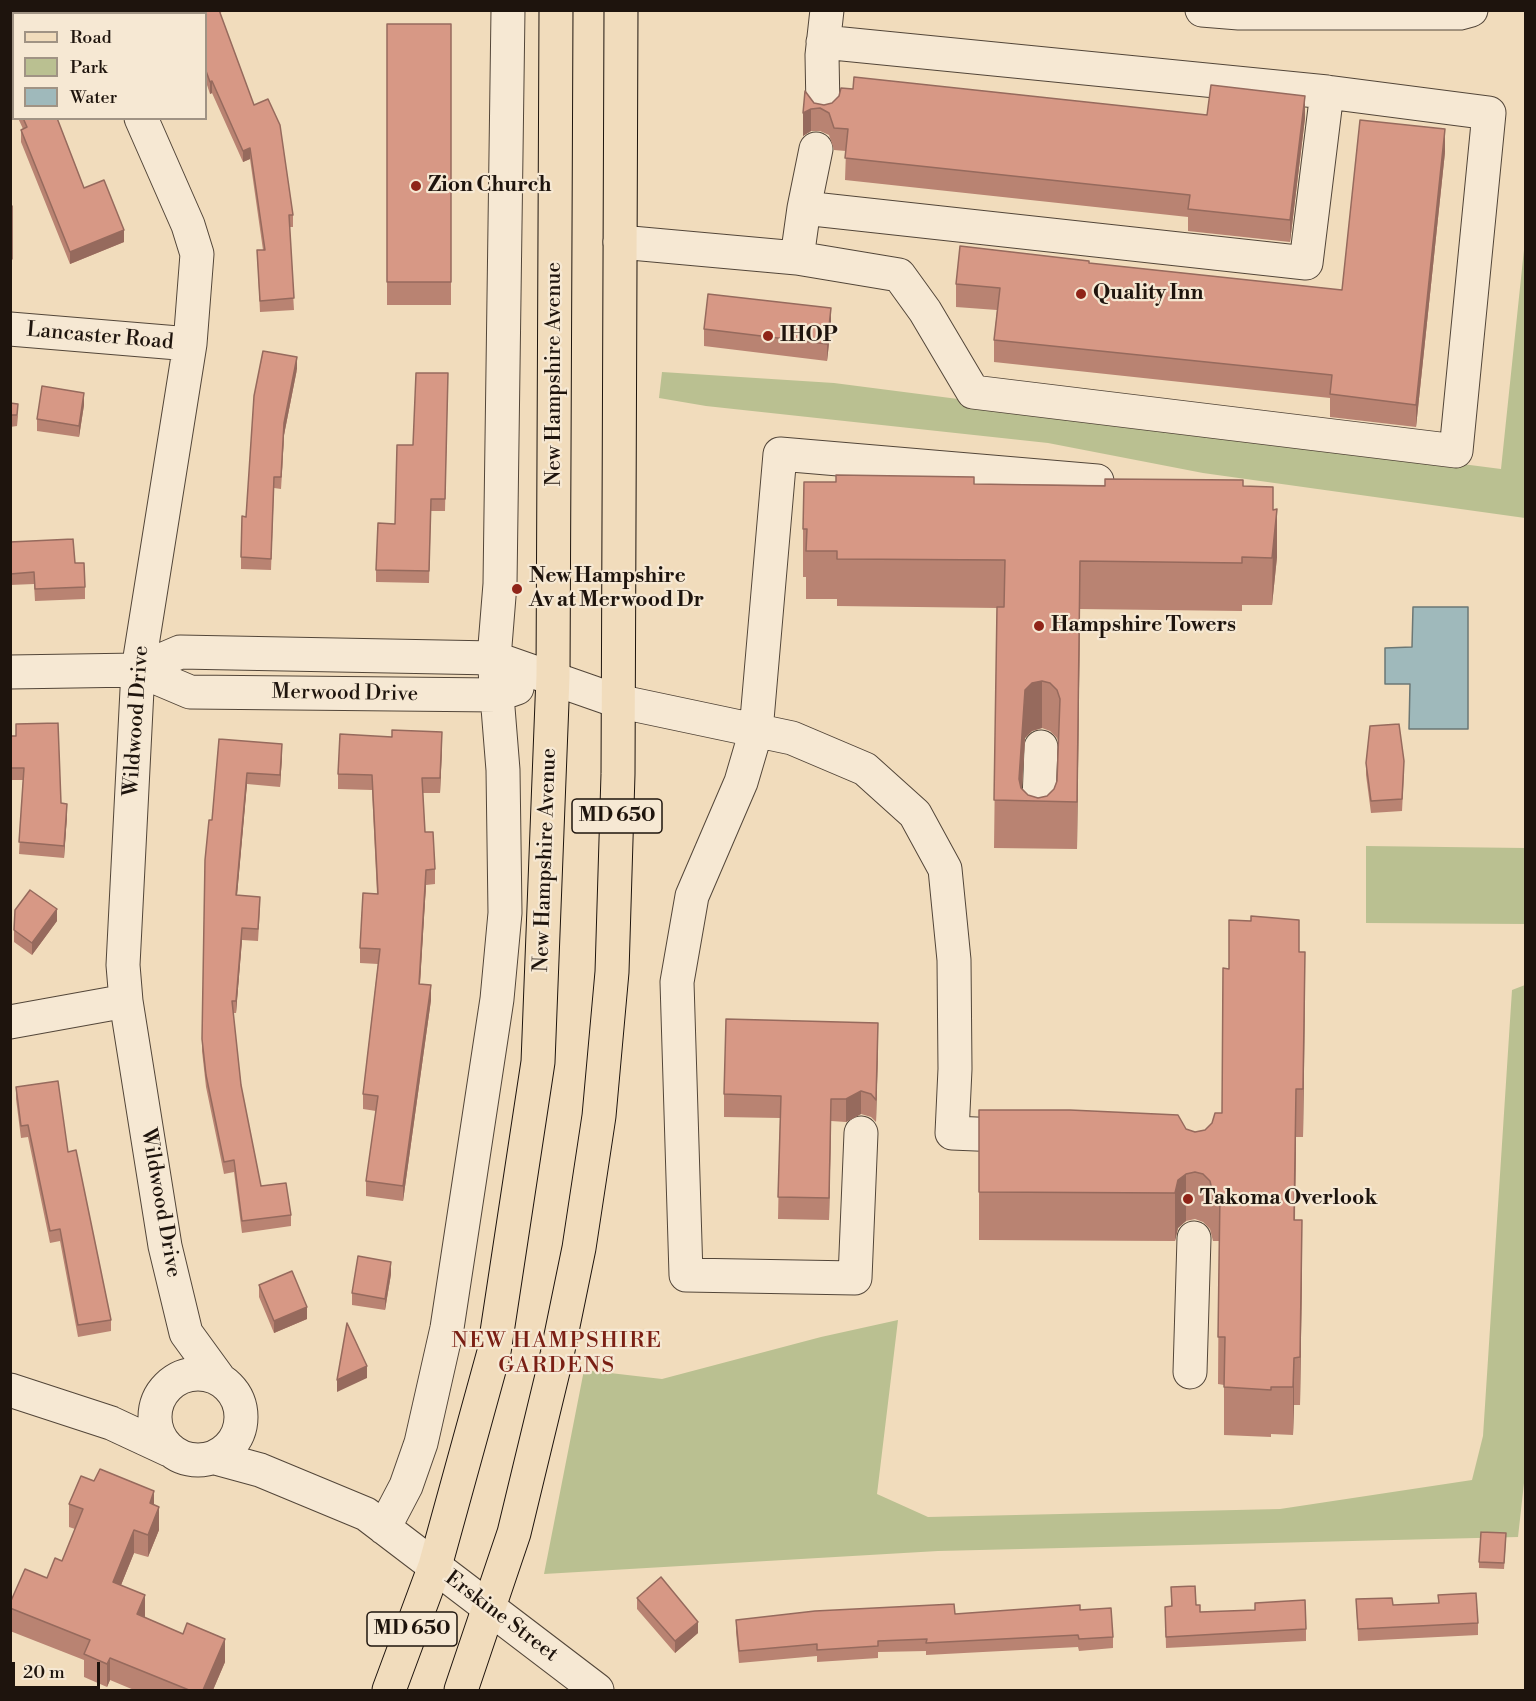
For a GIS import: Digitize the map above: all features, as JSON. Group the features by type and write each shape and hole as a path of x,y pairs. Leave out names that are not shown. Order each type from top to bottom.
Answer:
{"main road":[{"name":"New Hampshire Avenue","path":"389,1690 435,1566 494,1352 538,1062 553,676 556,10"},
{"name":"MD 650","path":"461,1690 487,1607 514,1533 557,1355 579,1248 599,1116 612,972 617,701 621,10"}],"street":[{"name":"New Hampshire Avenue","path":"384,1528 406,1486 422,1443 447,1328 497,999 505,913 503,770 495,658 500,584 508,10"},
{"path":"1202,10 1239,13 1460,13 1471,10"},
{"path":"620,242 797,258 899,275 925,311 973,392 1456,451 1489,113 825,26 823,109"},
{"path":"804,208 1306,263 1327,92"},
{"name":"Wildwood Drive","path":"142,120 188,225 196,254 190,344 138,670 123,965 126,1001 165,1246 186,1333 219,1377"},
{"path":"797,258 816,149"},
{"name":"Lancaster Road","path":"10,329 190,344"},
{"path":"861,1133 855,1278 686,1275 677,982 692,896 741,782 756,731 780,454 1097,481"},
{"name":"Merwood Drive","path":"10,672 138,670 180,652 495,658 553,676 617,701 792,738 865,769 915,814 945,869 954,960 956,1069 952,1133 1057,1138"},
{"name":"Merwood Drive","path":"138,670 190,692 497,695 553,676"},
{"path":"1038,827 1041,747"},
{"path":"10,1022 126,1001"},
{"path":"1190,1372 1194,1238"},
{"name":"Wildwood Drive","path":"173,1381 186,1333"},
{"path":"10,1390 111,1423 169,1450 181,1459 194,1461 226,1447 242,1423 241,1410 228,1386 219,1377 186,1375 173,1381 158,1398 155,1407 160,1436 169,1450"},
{"path":"111,1423 155,1407"},
{"name":"Erskine Street","path":"226,1447 260,1470 366,1514 597,1690"}],"green space":[{"path":"1525,240 1525,518 1203,473 1048,443 706,406 659,398 662,372 834,383 1501,469"},
{"path":"1366,846 1525,848 1525,924 1366,923"},
{"path":"1525,985 1526,1465 1518,1537 938,1551 544,1574 584,1370 662,1379 821,1337 898,1320 877,1494 928,1517 1280,1509 1472,1480 1483,1436 1512,990"}],"water":[{"path":"1413,607 1468,607 1468,729 1409,729 1410,684 1385,684 1385,648 1412,647"}],"building":[{"path":"178,10 219,10 254,105 268,99 280,125 293,215 289,215 294,298 260,301 257,250 265,250 250,148 243,151 207,74 207,12 178,12"},
{"path":"387,24 451,24 451,282 387,282"},
{"path":"12,36 12,90 10,87 10,37"},
{"path":"854,77 1207,115 1211,85 1305,96 1290,220 1188,209 1190,195 845,158 848,129 834,128 829,113 820,108 803,113 805,91 814,103 824,105 832,103 839,96 841,88 853,89"},
{"path":"24,120 58,120 84,188 104,180 124,230 70,252 21,130 27,127"},
{"name":"Quality Inn","path":"1360,120 1445,129 1416,405 1330,394 1332,375 994,340 1000,288 956,284 960,246 1089,261 1089,263 1342,290"},
{"path":"10,206 12,206 12,259 10,259"},
{"path":"708,294 831,308 827,344 704,329"},
{"path":"263,351 297,357 284,423 281,477 274,477 271,559 241,557 242,516 246,517 254,396"},
{"path":"416,373 448,373 445,499 431,499 429,571 376,570 378,523 395,524 397,445 413,445"},
{"path":"42,386 84,393 79,426 37,419"},
{"path":"10,403 18,404 17,415 10,415"},
{"path":"836,475 974,477 974,484 1105,486 1105,479 1243,480 1243,486 1273,487 1273,510 1277,509 1272,558 1242,557 1242,563 1080,561 1077,802 994,800 997,607 1004,607 1005,560 837,559 837,551 806,551 807,529 803,529 804,482 836,482","holes":["1042,681 1050,683 1057,690 1060,699 1057,781 1054,789 1047,796 1038,798 1028,795 1021,788 1019,779 1025,690 1032,683"]},
{"path":"73,539 75,563 84,563 85,587 35,589 34,572 10,574 10,542"},
{"path":"58,723 61,803 67,804 64,846 19,842 24,768 10,768 10,736 16,736 16,724"},
{"path":"1399,724 1404,761 1402,799 1371,801 1366,763 1370,726"},
{"path":"392,730 442,732 440,778 422,778 425,832 433,832 435,869 426,870 419,984 431,985 403,1186 366,1181 378,1096 363,1094 380,949 360,948 363,893 378,894 372,775 338,774 340,734 392,737"},
{"path":"219,739 282,744 280,775 247,773 236,895 260,897 258,929 242,928 236,1001 232,1001 241,1085 261,1186 286,1183 291,1215 242,1221 234,1160 224,1162 206,1075 202,1039 205,860 209,820 212,820"},
{"path":"30,890 57,909 32,943 14,930 15,910"},
{"name":"Takoma Overlook","path":"1251,916 1299,920 1299,952 1305,952 1303,1089 1296,1089 1294,1220 1302,1220 1300,1357 1294,1358 1293,1387 1271,1387 1271,1390 1224,1387 1225,1337 1218,1337 1220,1194 1213,1194 1210,1181 1203,1174 1195,1172 1186,1174 1178,1180 1175,1193 979,1192 979,1110 1070,1110 1178,1115 1186,1129 1195,1132 1205,1130 1212,1123 1215,1113 1222,1113 1223,968 1229,969 1229,920 1251,921"},
{"path":"726,1019 878,1023 876,1100 871,1094 861,1091 846,1099 831,1099 829,1198 778,1197 781,1096 724,1094"},
{"path":"58,1081 68,1152 76,1150 111,1320 78,1325 60,1229 50,1231 28,1125 21,1126 16,1087"},
{"path":"358,1256 391,1262 385,1299 352,1293"},
{"path":"292,1271 307,1307 274,1321 259,1285"},
{"path":"347,1323 367,1366 337,1380"},
{"path":"100,1469 154,1491 150,1503 159,1507 148,1535 134,1530 113,1582 145,1595 137,1614 183,1634 187,1623 225,1639 203,1690 189,1690 110,1658 107,1664 84,1654 90,1640 10,1608 25,1569 47,1578 55,1558 62,1561 83,1509 69,1504 81,1476 94,1481"},
{"path":"1481,1532 1506,1533 1504,1563 1479,1562"},
{"path":"661,1577 698,1622 675,1641 637,1598"},
{"path":"1195,1586 1196,1605 1200,1605 1200,1612 1255,1610 1255,1603 1305,1600 1306,1629 1166,1637 1165,1607 1172,1606 1171,1587"},
{"path":"1476,1593 1478,1623 1358,1629 1356,1599 1392,1598 1393,1605 1439,1603 1438,1595"},
{"path":"954,1604 955,1614 1080,1605 1080,1610 1111,1608 1113,1637 1079,1639 1078,1635 926,1643 927,1639 878,1641 878,1646 817,1650 817,1644 739,1651 736,1620 815,1611"}],"place":[{"name":"Zion Church","path":"416,186"},
{"name":"Quality Inn","path":"1081,294"},
{"name":"IHOP","path":"768,336"},
{"name":"New Hampshire Av at Merwood Dr","path":"517,589"},
{"name":"Hampshire Towers","path":"1039,626"},
{"name":"Takoma Overlook","path":"1188,1199"}],"district":[{"name":"NEW HAMPSHIRE GARDENS","path":"557,1354"}]}
